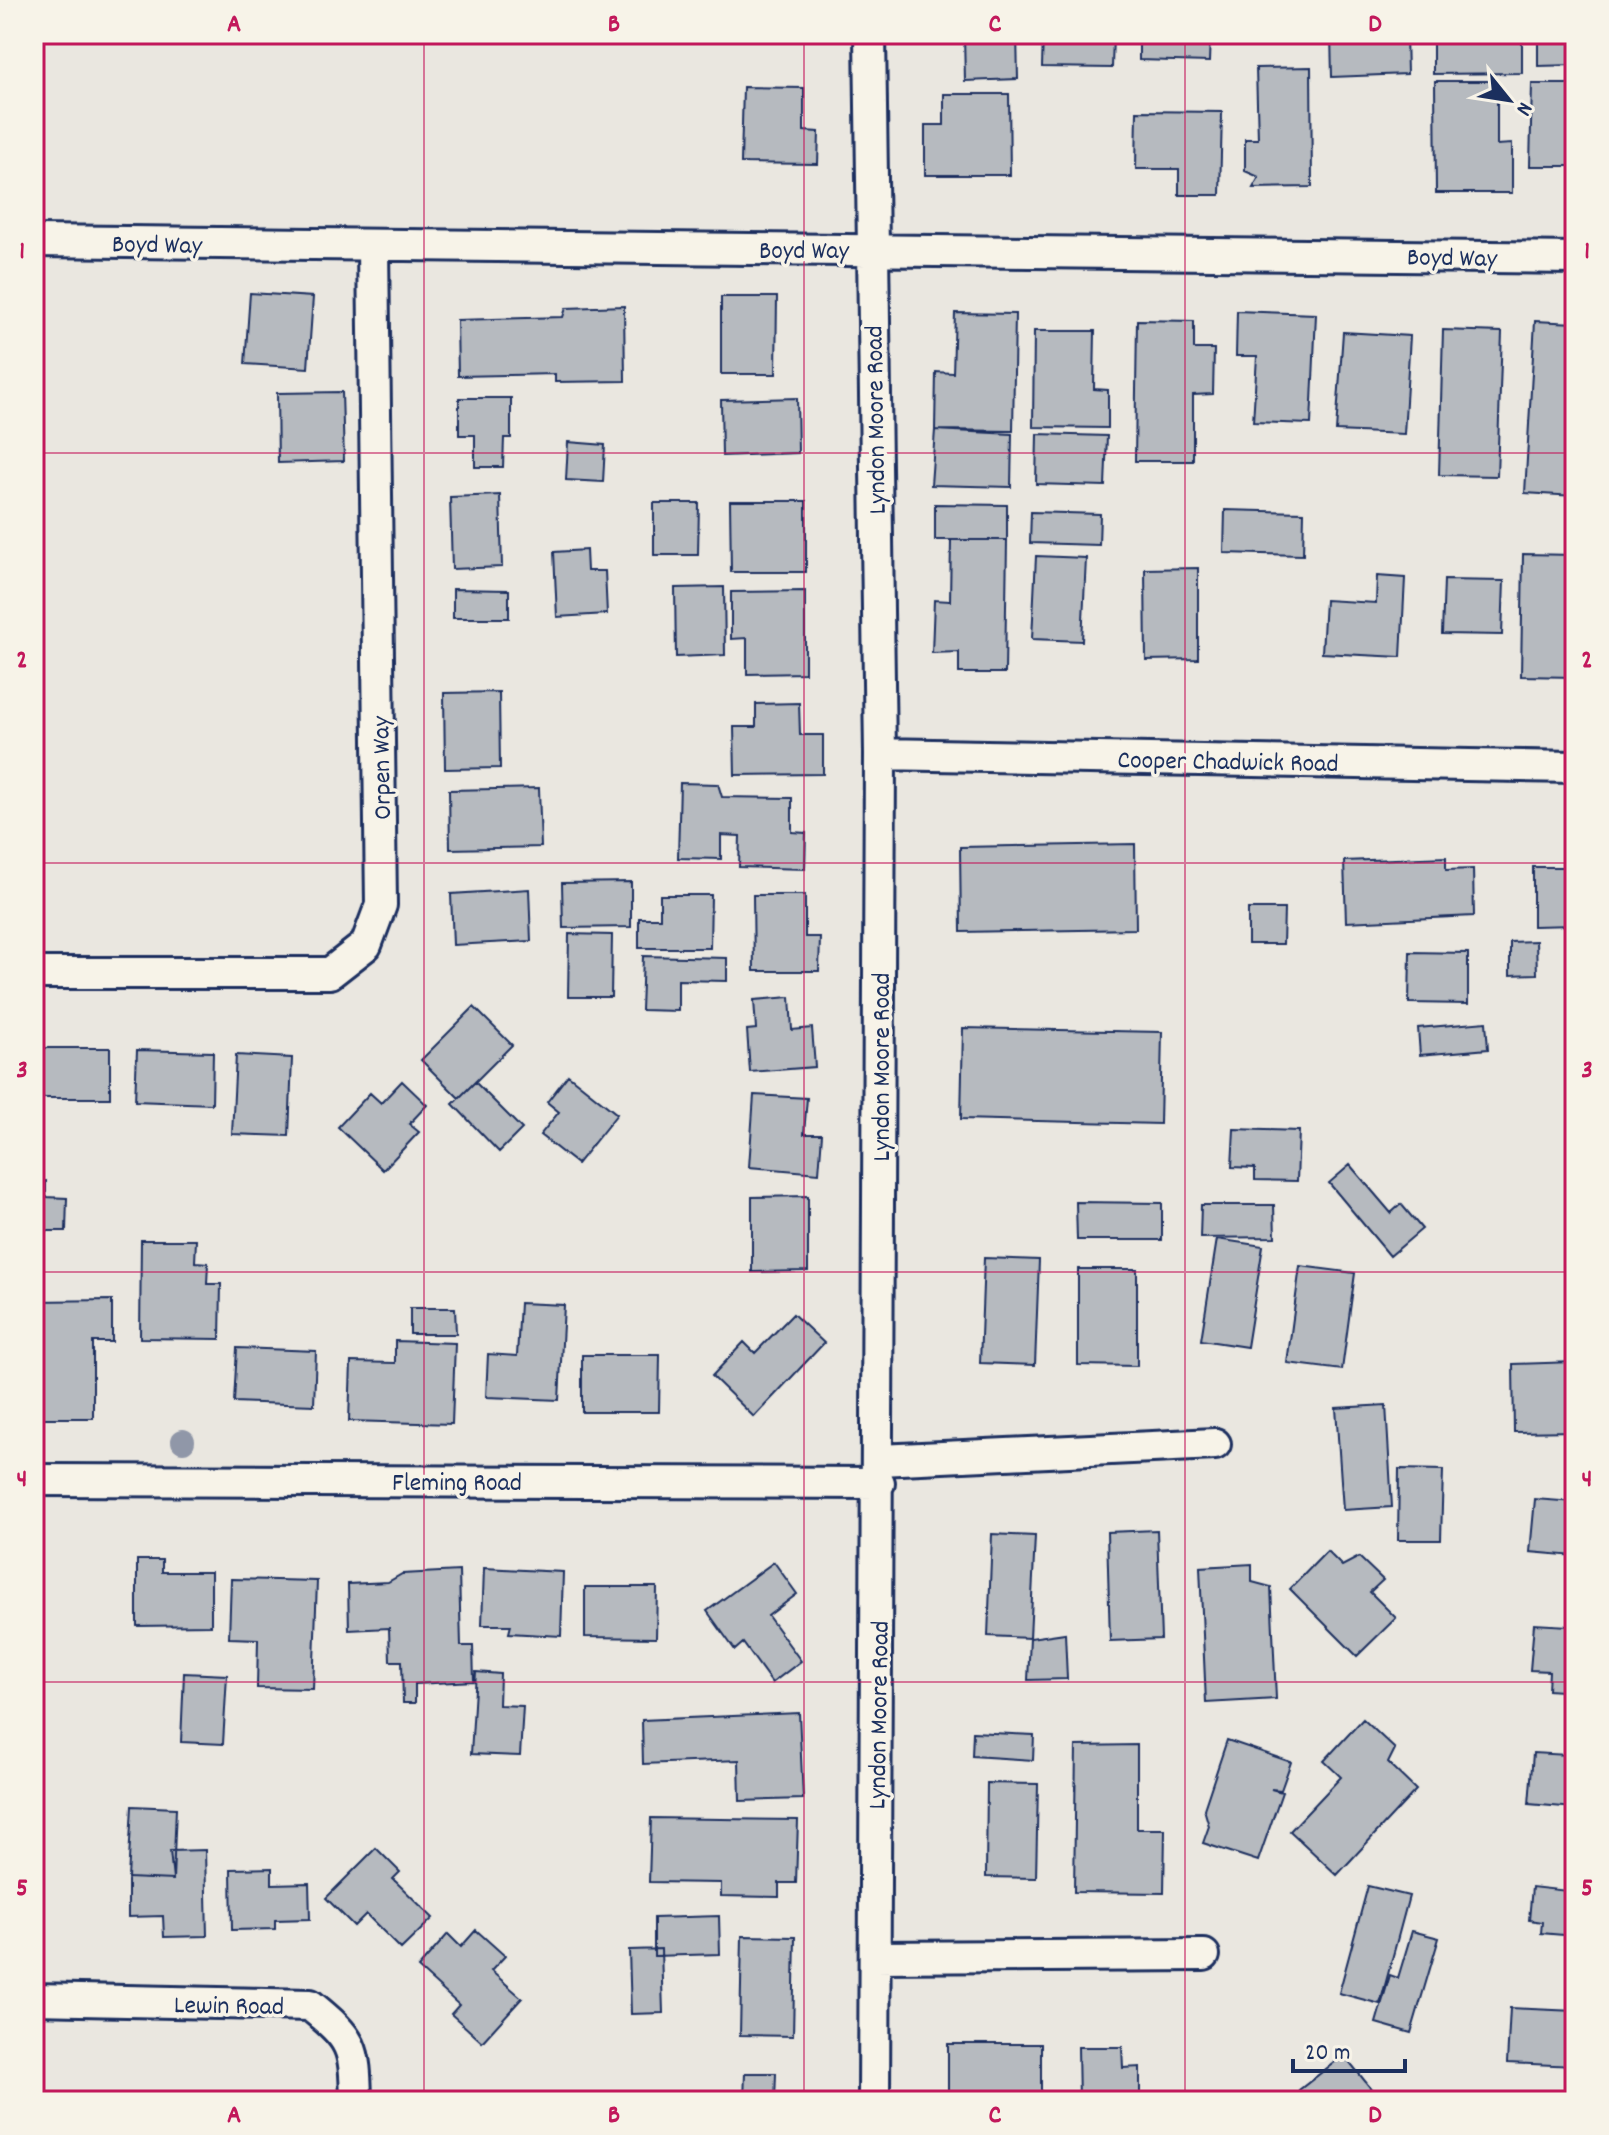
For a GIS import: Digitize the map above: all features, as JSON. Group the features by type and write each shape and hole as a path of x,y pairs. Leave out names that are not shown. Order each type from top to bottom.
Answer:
{"street":[{"name":"Lyndon Moore Road","path":"870,34 880,754 874,2101"},
{"name":"Boyd Way","path":"34,241 1575,258"},
{"name":"Orpen Way","path":"34,973 330,973 366,945 381,905 373,247"},
{"name":"Cooper Chadwick Road","path":"880,754 1575,767"},
{"name":"Fleming Road","path":"34,1480 879,1472 1215,1444"},
{"path":"875,1957 1204,1955"},
{"name":"Lewin Road","path":"34,1999 310,2005 342,2031 355,2058 356,2101"}],"building":[{"path":"964,34 1017,34 1018,79 965,81"},
{"path":"1043,34 1113,34 1112,68 1042,67"},
{"path":"1139,34 1210,34 1209,62 1139,60"},
{"path":"1331,34 1406,34 1407,74 1332,77"},
{"path":"1433,34 1522,34 1522,73 1433,74"},
{"path":"1538,35 1575,35 1575,65 1538,66"},
{"path":"1311,67 1312,187 1253,188 1259,177 1245,171 1245,139 1258,139 1256,68"},
{"path":"1435,81 1497,81 1497,145 1512,144 1512,193 1436,193"},
{"path":"1532,84 1575,84 1575,166 1530,166"},
{"path":"743,87 804,88 804,131 819,132 818,164 741,163"},
{"path":"944,94 1009,94 1010,175 925,175 925,125 944,125"},
{"path":"1137,111 1222,112 1220,195 1179,195 1179,169 1136,169"},
{"path":"250,293 313,297 308,368 245,364"},
{"path":"721,297 777,297 776,374 721,374"},
{"path":"624,306 625,381 555,382 555,374 458,376 457,320 563,317 566,308"},
{"path":"1237,311 1316,314 1311,424 1253,422 1257,356 1236,356"},
{"path":"955,313 1015,314 1013,431 935,430 936,372 953,373"},
{"path":"1137,320 1194,321 1194,349 1214,349 1213,394 1193,395 1193,461 1135,461"},
{"path":"1535,321 1575,323 1575,496 1525,493"},
{"path":"1443,330 1502,332 1497,476 1439,475"},
{"path":"1034,331 1095,331 1094,389 1108,390 1108,428 1033,427"},
{"path":"1343,332 1410,336 1404,434 1336,431"},
{"path":"342,392 344,461 278,463 277,393"},
{"path":"459,398 511,398 511,438 504,438 503,467 475,467 475,435 459,435"},
{"path":"797,398 798,453 722,456 721,400"},
{"path":"935,430 1012,434 1011,487 931,485"},
{"path":"1037,434 1107,436 1105,486 1036,484"},
{"path":"568,442 605,445 603,482 566,480"},
{"path":"500,495 502,567 452,569 450,497"},
{"path":"730,501 806,501 806,572 731,572"},
{"path":"654,503 699,503 698,555 654,555"},
{"path":"935,504 1007,505 1007,540 935,540"},
{"path":"1225,510 1304,512 1303,555 1224,553"},
{"path":"1031,512 1100,514 1099,545 1030,543"},
{"path":"951,540 1007,540 1005,673 959,673 959,652 932,653 934,600 950,601"},
{"path":"586,550 587,571 605,571 607,614 557,617 554,552"},
{"path":"1523,554 1575,555 1575,677 1521,676"},
{"path":"1036,556 1086,558 1082,641 1032,639"},
{"path":"1198,568 1198,659 1146,660 1145,569"},
{"path":"1377,576 1405,578 1401,657 1322,653 1325,600 1376,603"},
{"path":"1444,580 1504,581 1502,635 1442,634"},
{"path":"724,587 725,655 676,657 675,588"},
{"path":"453,589 509,590 509,618 453,618"},
{"path":"805,591 805,673 747,674 747,638 731,639 731,592"},
{"path":"499,692 500,768 445,769 444,693"},
{"path":"799,703 800,735 823,735 823,774 735,775 734,727 756,727 756,704"},
{"path":"680,783 718,784 722,797 792,798 792,832 806,833 805,869 739,867 740,836 721,835 721,859 678,858"},
{"path":"539,788 541,847 450,849 449,790"},
{"path":"1135,844 1136,929 961,932 960,847"},
{"path":"1446,857 1446,870 1473,869 1474,916 1346,922 1344,861"},
{"path":"1533,867 1575,867 1575,925 1533,926"},
{"path":"631,882 631,927 563,928 562,883"},
{"path":"529,889 531,941 453,945 451,894"},
{"path":"660,895 711,895 710,948 639,948 639,918 660,918"},
{"path":"753,895 805,895 805,937 820,937 819,971 754,971"},
{"path":"1248,909 1284,909 1283,944 1248,944"},
{"path":"569,934 612,935 611,997 568,997"},
{"path":"1536,941 1537,974 1510,975 1510,942"},
{"path":"1410,952 1468,953 1468,1004 1409,1003"},
{"path":"643,956 727,958 727,981 678,980 678,1011 641,1010"},
{"path":"790,997 792,1030 812,1028 815,1067 750,1072 747,1030 756,1029 754,1000"},
{"path":"474,1007 512,1045 459,1098 421,1060"},
{"path":"1486,1022 1488,1049 1420,1055 1418,1028"},
{"path":"963,1028 1162,1032 1160,1124 961,1119"},
{"path":"37,1048 110,1048 110,1098 37,1098"},
{"path":"137,1050 213,1052 212,1104 135,1101"},
{"path":"236,1055 292,1058 289,1136 232,1134"},
{"path":"568,1075 617,1114 577,1164 540,1135 559,1112 547,1102"},
{"path":"402,1081 427,1105 409,1124 419,1132 383,1170 338,1127 370,1093 381,1103"},
{"path":"475,1082 522,1129 499,1152 453,1104"},
{"path":"754,1095 807,1098 804,1134 822,1134 819,1173 749,1167"},
{"path":"1234,1129 1299,1131 1297,1181 1255,1180 1255,1168 1232,1167"},
{"path":"1350,1165 1391,1213 1401,1204 1422,1229 1390,1256 1329,1183"},
{"path":"34,1181 46,1181 46,1197 67,1198 66,1231 34,1231"},
{"path":"808,1196 808,1271 752,1272 752,1197"},
{"path":"1076,1202 1162,1203 1162,1240 1077,1240"},
{"path":"1201,1205 1274,1205 1275,1237 1200,1238"},
{"path":"1217,1239 1263,1246 1247,1347 1201,1340"},
{"path":"141,1240 196,1240 195,1262 208,1263 207,1284 221,1284 220,1339 140,1338"},
{"path":"984,1258 1039,1260 1035,1365 980,1363"},
{"path":"1300,1266 1355,1273 1342,1370 1287,1363"},
{"path":"1078,1269 1137,1269 1137,1366 1078,1365"},
{"path":"112,1300 112,1342 93,1342 93,1418 34,1418 34,1301"},
{"path":"520,1303 564,1305 559,1400 486,1397 488,1354 517,1356"},
{"path":"410,1308 455,1308 456,1334 410,1334"},
{"path":"793,1314 824,1343 754,1417 712,1376 744,1342 755,1353"},
{"path":"395,1341 455,1343 452,1424 349,1421 351,1362 395,1363"},
{"path":"237,1348 316,1351 314,1405 234,1402"},
{"path":"582,1355 660,1355 659,1412 582,1412"},
{"path":"1575,1362 1575,1431 1514,1432 1513,1364"},
{"path":"1386,1405 1392,1507 1343,1510 1336,1408"},
{"path":"1399,1469 1443,1470 1441,1540 1398,1540"},
{"path":"1574,1495 1575,1556 1530,1552 1535,1499 1574,1502"},
{"path":"1157,1530 1161,1639 1110,1641 1107,1532"},
{"path":"992,1534 1035,1536 1030,1638 988,1636"},
{"path":"1327,1551 1342,1566 1359,1557 1383,1580 1370,1592 1396,1618 1357,1656 1290,1589"},
{"path":"137,1560 162,1560 162,1572 211,1572 211,1625 137,1626"},
{"path":"774,1562 797,1594 768,1616 801,1661 772,1683 743,1643 735,1650 707,1611"},
{"path":"1252,1564 1252,1582 1271,1587 1276,1699 1206,1703 1200,1567"},
{"path":"484,1568 563,1572 561,1636 509,1633 511,1625 482,1625"},
{"path":"459,1571 461,1646 473,1646 474,1681 415,1684 415,1703 403,1703 402,1661 390,1661 389,1628 349,1630 348,1584 388,1582 402,1574"},
{"path":"231,1579 317,1581 313,1689 257,1688 258,1639 229,1638"},
{"path":"585,1587 657,1587 656,1638 585,1637"},
{"path":"1571,1610 1575,1610 1575,1692 1548,1690 1549,1671 1530,1670 1534,1624 1569,1626"},
{"path":"1065,1633 1067,1679 1028,1680 1030,1638"},
{"path":"476,1672 500,1674 499,1705 523,1706 520,1756 471,1754"},
{"path":"184,1673 227,1675 223,1744 181,1742"},
{"path":"799,1713 803,1799 740,1801 739,1760 643,1764 642,1720"},
{"path":"1363,1719 1395,1749 1388,1763 1416,1790 1337,1875 1290,1831 1341,1777 1324,1761"},
{"path":"973,1732 1034,1735 1033,1760 972,1756"},
{"path":"1227,1740 1291,1762 1281,1790 1271,1789 1282,1792 1258,1861 1203,1843 1209,1826 1204,1809"},
{"path":"1569,1744 1575,1745 1575,1808 1529,1804 1533,1753 1568,1755"},
{"path":"1137,1745 1137,1829 1165,1829 1164,1893 1074,1892 1076,1746"},
{"path":"987,1783 1038,1784 1036,1878 986,1877"},
{"path":"132,1806 176,1808 173,1880 128,1878"},
{"path":"651,1818 798,1820 796,1883 779,1883 779,1897 721,1896 721,1883 649,1882"},
{"path":"376,1848 400,1872 393,1879 433,1918 401,1949 366,1914 354,1926 326,1898"},
{"path":"205,1850 207,1936 164,1937 163,1916 128,1917 128,1878 173,1880 170,1851"},
{"path":"272,1868 272,1884 309,1883 310,1919 275,1920 275,1929 232,1930 231,1869"},
{"path":"1569,1874 1575,1875 1575,1936 1541,1933 1542,1922 1529,1920 1532,1887 1567,1891"},
{"path":"1368,1886 1409,1896 1380,2004 1339,1993"},
{"path":"719,1916 720,1954 654,1956 654,1918"},
{"path":"476,1930 505,1956 491,1971 522,1998 482,2042 451,2014 459,2005 418,1968 448,1934 461,1947"},
{"path":"1412,1931 1439,1938 1411,2033 1376,2023 1390,1975 1398,1978"},
{"path":"742,1936 795,1937 793,2036 740,2035"},
{"path":"661,1949 663,2013 631,2014 629,1950"},
{"path":"1510,2008 1575,2011 1575,2066 1507,2063"},
{"path":"948,2044 1041,2044 1041,2101 948,2101"},
{"path":"1078,2047 1122,2047 1123,2068 1140,2067 1140,2101 1079,2101"},
{"path":"1344,2055 1381,2101 1307,2101 1299,2090"},
{"path":"745,2073 776,2073 775,2101 744,2101"},
{"path":"1545,2096 1575,2096 1575,2101 1545,2101"}]}
